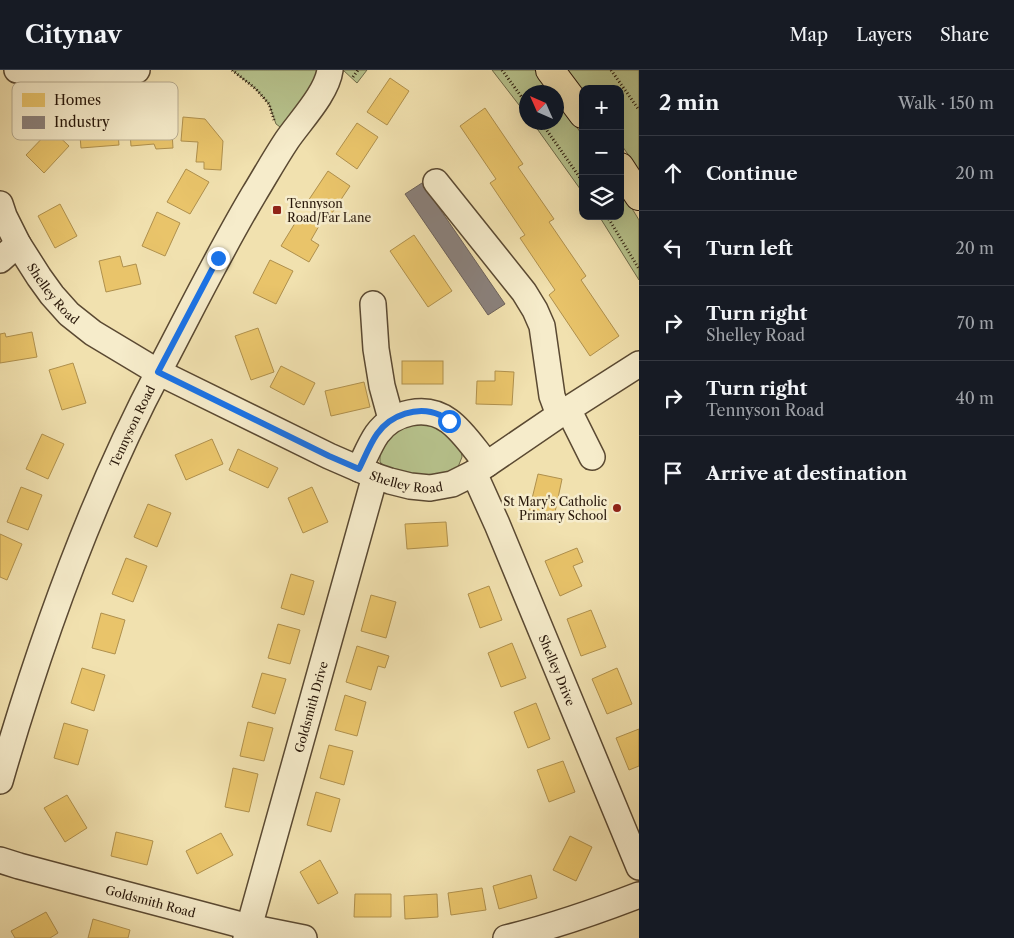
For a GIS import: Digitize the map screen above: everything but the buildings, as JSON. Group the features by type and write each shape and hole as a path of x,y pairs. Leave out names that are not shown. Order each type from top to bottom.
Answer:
{"main road":[{"path":"550,70 579,109"},
{"path":"624,173 639,196"}],"street":[{"path":"17,70 96,72 137,70"},
{"name":"Tennyson Road","path":"0,781 42,646 82,538 121,446 158,372 253,196 291,134 320,95 329,77 330,70"},
{"path":"436,182 524,292 535,310 542,326 552,396 592,457"},
{"name":"Shelley Road","path":"0,204 4,216 9,252 39,277 52,295 70,314 93,333 158,372 329,456 367,472 410,486 430,488 452,484 481,469 563,412 639,364"},
{"path":"373,304 376,349 382,386 391,419"},
{"path":"367,472 377,434 391,419 416,411 439,414 449,421 459,430 481,469"},
{"name":"Shelley Drive","path":"481,469 497,524 639,867"},
{"name":"Goldsmith Drive","path":"247,933 367,472"},
{"name":"Goldsmith Road","path":"0,860 247,933 304,938"},
{"path":"506,938 557,925 639,895"}],"path":[{"path":"232,70 256,89 269,104 276,124 291,134"},
{"path":"502,70 519,93"},
{"path":"611,70 639,110"},
{"path":"547,130 579,176"},
{"path":"609,220 639,269"}],"green space":[{"path":"232,70 319,70 309,90 283,129 276,124 269,104 256,89"},
{"path":"343,70 367,70 357,83"},
{"path":"492,70 535,70 547,85 519,85 519,105"},
{"path":"566,70 639,70 639,170 624,149 624,85 579,85 579,87"},
{"path":"564,109 579,130 579,187 538,130 564,130"},
{"path":"624,196 639,220 639,280 602,220 624,220"},
{"path":"433,421 461,449 462,457 458,467 445,475 420,475 389,470 380,462 380,451 384,439 403,422"}],"place":[{"name":"Tennyson Road/Far Lane","path":"277,210"},
{"name":"St Mary's Catholic Primary School","path":"617,508"}],"route":[{"path":"218,258 158,372 359,469 377,434 391,419 416,411 439,414 449,421"}]}
